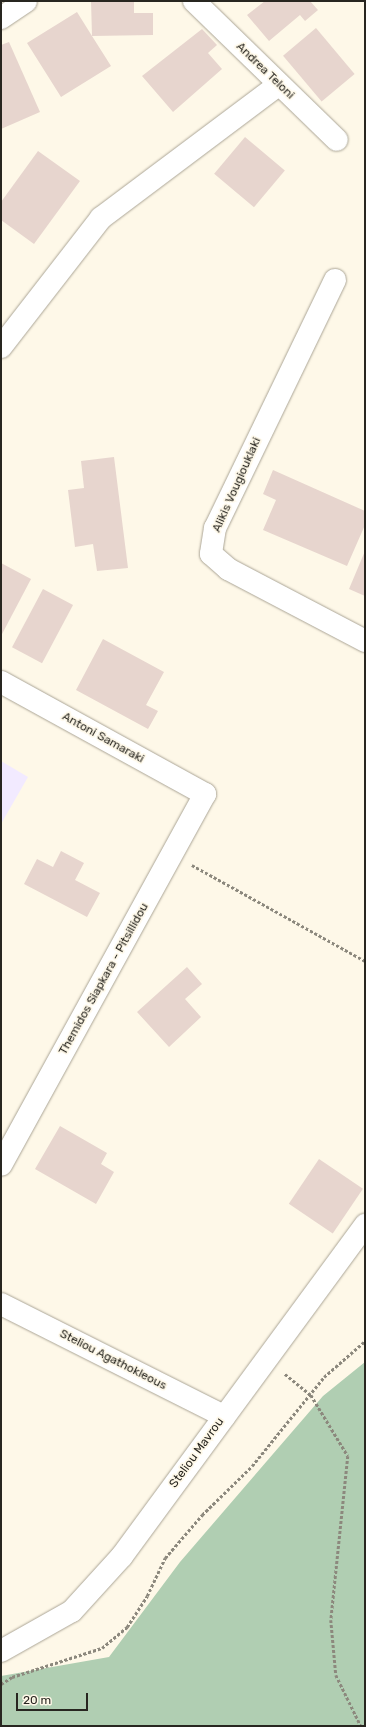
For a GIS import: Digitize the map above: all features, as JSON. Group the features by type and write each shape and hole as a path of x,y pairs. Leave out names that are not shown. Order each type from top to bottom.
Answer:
{"street":[{"path":"1,18 26,1"},
{"name":"Andrea Teloni","path":"194,1 278,85 337,140"},
{"path":"1,347 101,218 278,85"},
{"name":"Alikis Vougiouklaki","path":"335,280 215,528 211,554 228,570 365,641"},
{"name":"Antoni Samaraki","path":"1,682 205,794"},
{"name":"Themidos Siapkara - Pitsillidou","path":"1,1165 205,794"},
{"name":"Steliou Mavrou","path":"1,1651 72,1611 122,1556 365,1225"},
{"name":"Steliou Agathokleous","path":"1,1304 224,1416"}],"path":[{"path":"172,854 365,961"},
{"path":"1,1684 12,1677 102,1648 127,1627 147,1596 165,1558 202,1514 252,1466 311,1395 324,1377 365,1340"},
{"path":"267,1359 311,1395 348,1456 331,1620 336,1675 361,1726"}],"shaded area":[{"path":"1,761 28,777 1,824"}],"green space":[{"path":"365,1362 365,1726 1,1726 1,1676 109,1657 180,1562 323,1396"}],"building":[{"path":"91,1 134,1 134,13 153,13 153,35 92,36"},
{"path":"265,1 310,1 318,10 305,21 300,15 269,41 247,15"},
{"path":"77,12 111,66 61,97 27,43"},
{"path":"316,28 355,74 322,102 283,56"},
{"path":"202,29 217,45 208,53 222,69 173,112 142,76"},
{"path":"9,42 40,112 1,129 1,45"},
{"path":"245,137 285,170 254,207 214,174"},
{"path":"38,151 80,181 34,244 1,220 1,202"},
{"path":"114,457 128,568 97,571 93,544 75,547 68,490 84,488 81,461"},
{"path":"273,470 365,511 365,525 347,566 263,530 276,500 263,494"},
{"path":"365,551 365,596 349,589"},
{"path":"1,563 31,579 1,636"},
{"path":"43,589 73,605 42,663 12,647"},
{"path":"103,639 164,672 146,705 158,711 148,729 76,690"},
{"path":"61,851 84,863 75,880 100,893 87,917 24,884 37,859 53,867"},
{"path":"187,967 202,984 185,999 201,1017 169,1047 137,1012"},
{"path":"60,1126 107,1153 101,1164 114,1172 96,1204 35,1169"},
{"path":"319,1159 363,1189 333,1233 289,1204"}]}
